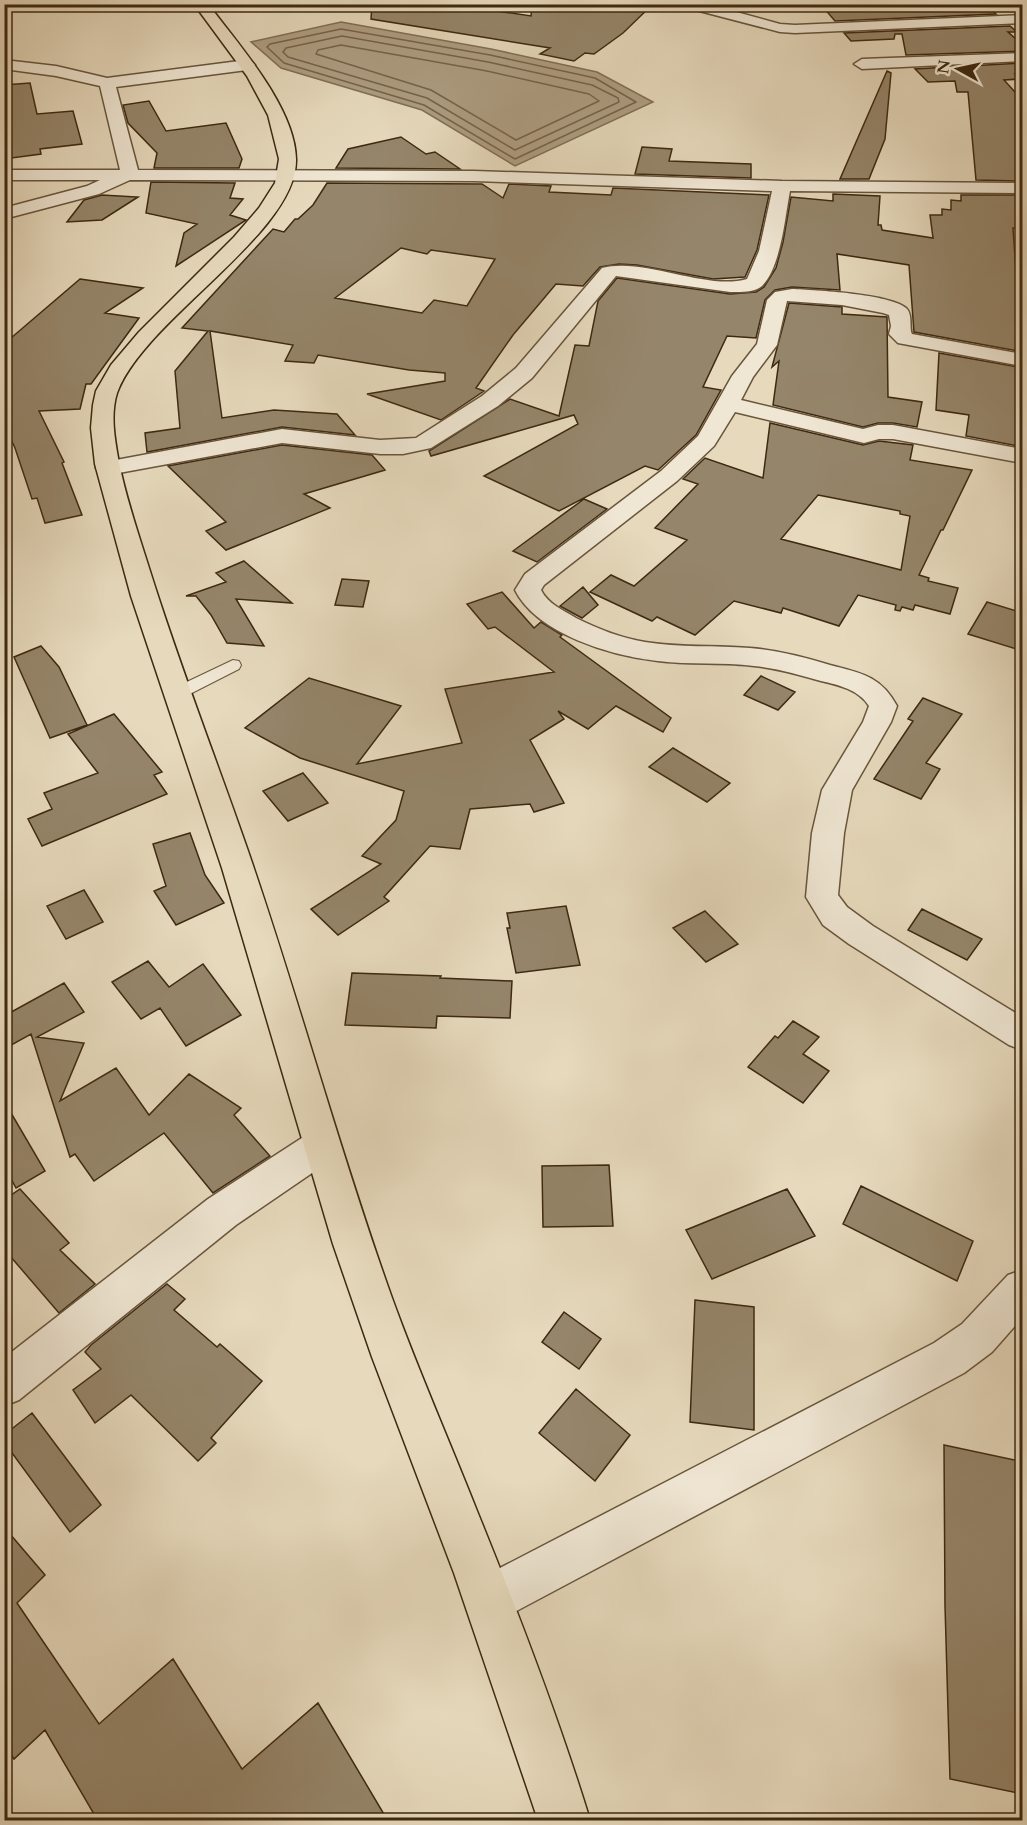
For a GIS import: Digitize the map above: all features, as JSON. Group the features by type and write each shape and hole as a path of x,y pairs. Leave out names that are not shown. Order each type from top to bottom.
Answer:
{"main road":[{"path":"201,4 247,65 270,101 289,161 288,174 276,195 250,230 135,349 111,382 106,393 103,417 108,468 143,594 261,940 321,1146 371,1297 488,1600 564,1821"}],"street":[{"path":"689,4 780,28 795,29 1023,19"},
{"path":"862,64 1023,57"},
{"path":"1001,58 1023,74"},
{"path":"4,64 57,71 107,83 247,65"},
{"path":"107,83 130,174"},
{"path":"4,214 93,190 130,174"},
{"path":"4,175 509,176 782,186 1023,188"},
{"path":"108,468 282,436 380,447 403,447 423,443 490,401 524,373 609,272 618,270 718,286 747,286 754,282 766,260 782,186"},
{"path":"1023,360 905,339 899,334 902,326 899,312 888,307 786,295 777,300 767,345 743,376 717,426 694,455 600,531 534,580 528,590 534,603 576,629 605,640 646,651 769,658 849,679 868,687 879,696 884,706 877,722 837,790 828,833 822,897 835,916 861,935 1023,1035"},
{"path":"729,404 864,436 878,432 892,432 1023,456"},
{"path":"4,1385 222,1212 321,1146"},
{"path":"488,1600 949,1358 977,1338 1023,1288"}],"lane":[{"path":"178,693 232,665"}],"water":[{"path":"341,22 491,49 597,72 653,102 515,166 422,110 281,68 251,42"}],"building":[{"path":"372,4 450,4 531,16 532,4 653,4 623,33 594,54 585,53 574,61 540,54 550,48 371,19"},
{"path":"876,4 984,4 996,14 835,21 823,7"},
{"path":"1010,26 1017,32 1008,32 1023,45 1023,51 906,55 902,34 895,34 894,39 851,41 844,33"},
{"path":"1023,63 1023,74 1015,74 1020,79 1004,80 1023,101 1023,181 976,180 968,92 957,92 955,81 928,82 915,69"},
{"path":"887,71 891,73 885,139 869,179 840,179"},
{"path":"30,83 37,114 73,111 82,144 40,149 41,154 4,159 4,85"},
{"path":"149,101 166,131 226,123 242,159 239,168 154,168 157,153 128,123 123,105"},
{"path":"401,137 426,154 435,152 460,169 336,168 348,149"},
{"path":"642,147 672,149 669,161 751,164 751,178 635,174"},
{"path":"151,182 235,183 230,198 243,199 230,215 246,220 176,266 184,233 197,224 146,213"},
{"path":"327,183 482,184 503,198 509,184 551,186 549,192 611,195 613,188 769,195 757,250 745,277 713,279 637,265 619,264 600,267 583,286 556,284 513,335 476,388 484,391 441,420 367,394 445,381 445,373 409,370 318,355 314,363 285,361 293,345 210,331 222,418 274,410 337,414 355,435 282,427 147,452 145,433 180,428 175,371 208,331 182,328 273,229 284,232 295,219 298,219 313,205","holes":["401,248 427,254 431,250 495,259 467,306 434,300 422,313 335,298"]},
{"path":"833,194 880,196 878,225 881,225 882,230 933,238 930,215 942,215 942,209 951,210 951,200 961,201 961,195 1023,195 1023,229 1013,228 1017,286 1023,286 1023,352 914,332 909,265 837,254 840,290 792,287 775,290 765,300 756,338 727,336 703,387 721,390 696,435 658,470 645,466 559,511 484,476 578,424 574,415 431,456 429,451 510,399 559,416 575,345 589,346 598,301 617,278 730,294 756,292 764,287 776,268 791,197 833,201"},
{"path":"102,195 138,197 102,220 67,222 84,200"},
{"path":"80,279 143,288 105,313 139,318 91,384 86,384 80,409 39,411 64,462 62,463 82,515 45,523 37,498 32,499 15,448 4,424 4,344"},
{"path":"789,303 842,307 842,314 887,317 888,397 922,402 917,427 878,423 863,427 773,405 779,361 772,367"},
{"path":"939,353 1023,368 1023,447 966,436 969,415 936,410"},
{"path":"770,423 863,445 879,441 913,445 910,460 972,470 919,575 929,578 928,581 958,588 950,614 915,605 913,610 902,607 900,611 895,610 896,605 858,595 839,626 783,608 781,613 734,601 695,635 657,617 652,621 590,592 611,575 634,586 687,540 655,528 698,484 683,479 705,458 763,478","holes":["818,495 900,511 900,514 910,516 901,570 781,539"]},
{"path":"282,445 372,455 385,470 304,494 330,508 226,550 206,531 226,522 168,466"},
{"path":"584,499 607,509 537,562 513,551"},
{"path":"244,561 292,603 236,599 264,646 227,643 211,615 196,596 186,596 226,582 216,573"},
{"path":"342,579 369,581 363,607 335,605"},
{"path":"583,587 598,605 582,618 560,606"},
{"path":"502,592 534,628 541,622 562,635 560,637 671,718 663,732 616,706 588,729 558,711 564,719 530,740 564,803 534,812 530,804 470,809 460,849 430,846 384,897 389,901 338,935 311,909 381,864 362,856 396,820 404,791 300,758 245,728 309,678 401,706 357,764 462,743 445,689 554,672 495,627 488,629 467,604"},
{"path":"987,602 1023,613 1023,651 968,634"},
{"path":"41,646 59,667 87,725 50,738 14,657"},
{"path":"761,676 795,692 778,710 744,695"},
{"path":"923,698 962,714 926,763 940,769 921,799 874,779 913,721 908,719"},
{"path":"114,714 162,772 154,775 167,794 42,846 28,819 52,809 44,793 98,773 68,734"},
{"path":"673,748 730,783 707,802 649,767"},
{"path":"303,773 328,803 288,821 263,791"},
{"path":"190,833 205,875 224,903 176,925 154,891 166,886 153,844"},
{"path":"84,890 103,922 66,939 47,906"},
{"path":"566,906 580,965 516,973 507,928 510,928 507,913"},
{"path":"922,909 982,939 967,960 908,930"},
{"path":"705,911 738,944 706,962 673,928"},
{"path":"148,961 169,987 203,964 241,1015 186,1046 160,1008 141,1019 112,982"},
{"path":"352,973 512,981 510,1018 437,1016 436,1028 345,1025"},
{"path":"64,983 84,1012 37,1037 84,1043 60,1101 116,1068 149,1115 189,1074 241,1108 234,1115 270,1156 213,1193 164,1133 94,1181 75,1154 70,1157 31,1034 4,1049 4,1016"},
{"path":"793,1021 819,1037 803,1054 829,1071 803,1103 748,1067 775,1036 778,1038"},
{"path":"4,1101 45,1171 16,1188 4,1166"},
{"path":"609,1165 613,1226 543,1227 542,1166"},
{"path":"861,1186 973,1241 957,1281 843,1224"},
{"path":"20,1189 69,1243 60,1250 95,1284 59,1313 4,1249 4,1200"},
{"path":"787,1189 815,1236 712,1279 686,1230"},
{"path":"167,1284 185,1299 174,1310 217,1347 220,1344 262,1381 211,1438 216,1443 198,1461 131,1395 95,1423 73,1390 101,1369 85,1352 91,1345"},
{"path":"695,1300 754,1307 754,1430 690,1422"},
{"path":"564,1312 601,1339 579,1369 542,1342"},
{"path":"576,1389 630,1435 595,1481 539,1433"},
{"path":"32,1413 101,1505 70,1532 4,1442 4,1435"},
{"path":"944,1445 1019,1461 1023,1541 1023,1794 950,1779 945,1606"},
{"path":"4,1527 45,1575 17,1603 99,1724 173,1659 242,1769 318,1703 388,1821 98,1821 45,1730 14,1759 4,1744"}]}
